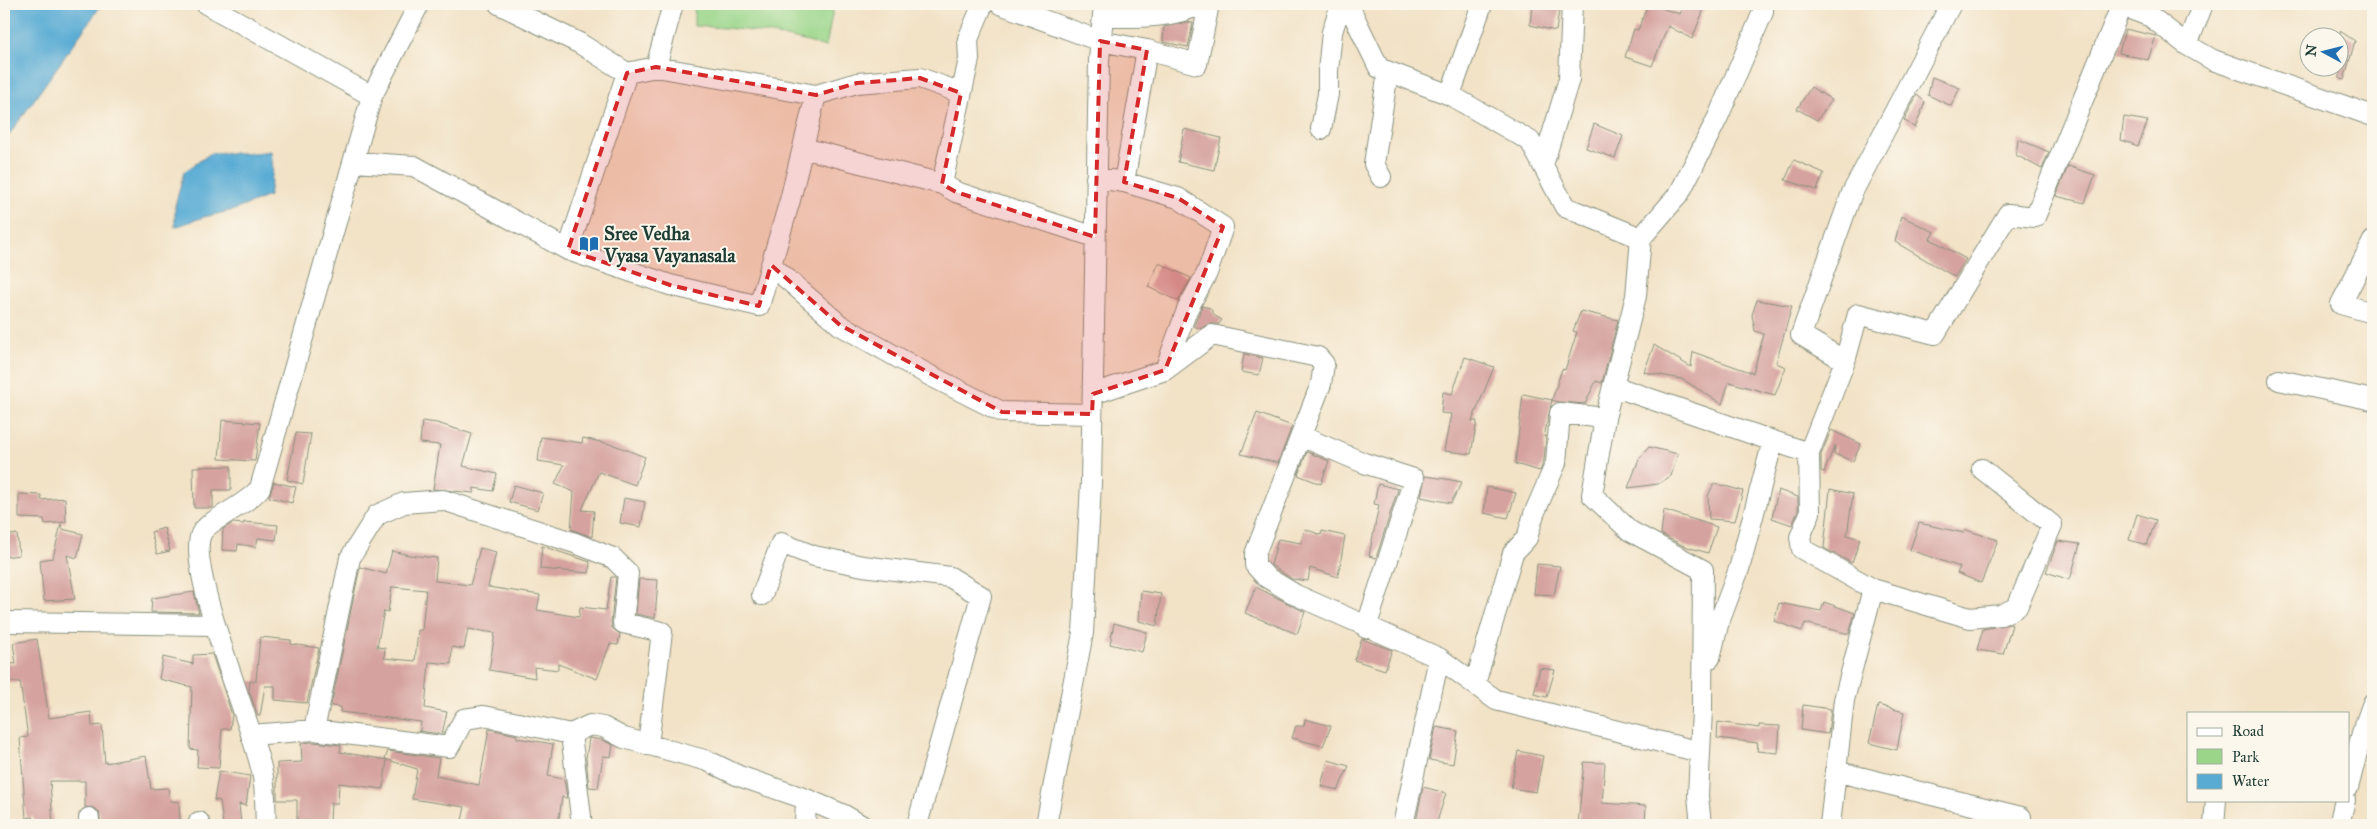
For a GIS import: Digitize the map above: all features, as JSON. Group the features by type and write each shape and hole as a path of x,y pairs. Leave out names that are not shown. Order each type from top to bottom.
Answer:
{"street":[{"path":"206,4 372,96"},
{"path":"266,825 263,773 206,595 198,546 201,533 211,522 252,499 260,488 372,96 419,4"},
{"path":"499,4 579,43 626,73 656,67 816,95 857,83 920,78 962,92"},
{"path":"656,67 673,4"},
{"path":"942,184 969,59 968,39 983,4"},
{"path":"1000,4 1100,41 1147,50 1197,64 1209,4"},
{"path":"1046,825 1083,633 1091,483 1096,178 1100,41 1103,11 1160,17 1187,11 1202,4"},
{"path":"1321,129 1328,94 1332,32 1341,4"},
{"path":"1348,4 1379,68 1450,95 1530,141 1565,207 1641,238"},
{"path":"1450,95 1482,4"},
{"path":"1542,165 1568,80 1572,4"},
{"path":"1701,825 1698,796 1702,686 1702,570 1630,531 1592,496 1605,418 1636,296 1641,238 1679,194 1718,117 1762,12 1763,4"},
{"path":"1845,361 1801,335 1852,193 1951,4"},
{"path":"2187,45 2203,4"},
{"path":"1982,469 2052,525 2018,607 2001,615 1970,618 1873,589 1802,549 1800,537 1810,513 1810,453 1845,361 1858,314 1935,334 2008,214 2035,217 2122,5 2151,17 2187,45 2213,60 2373,116"},
{"path":"1124,182 1147,50"},
{"path":"1381,177 1374,164 1388,72"},
{"path":"568,250 626,73"},
{"path":"354,162 414,166 568,250 670,285 759,306 816,95"},
{"path":"803,148 942,184 956,192 1095,237"},
{"path":"1096,178 1124,182 1178,198 1223,227 1207,273 1187,310 1165,370"},
{"path":"2373,241 2340,304 2373,313"},
{"path":"771,265 840,325 927,374 1002,412 1092,414"},
{"path":"1093,394 1165,370 1212,335 1318,357 1324,364 1320,384 1301,436 1260,535 1255,554 1255,565 1266,576 1296,595 1366,628 1439,658 1496,700 1700,752"},
{"path":"2279,380 2373,400"},
{"path":"1613,386 1810,453"},
{"path":"1475,684 1513,553 1527,538 1534,514 1556,463 1560,413 1605,418"},
{"path":"1301,436 1364,463 1414,479 1366,628"},
{"path":"1702,686 1718,625 1739,569 1773,441"},
{"path":"314,730 350,558 360,539 377,515 404,503 443,500 575,543 613,558 628,573 623,623 662,632 648,745"},
{"path":"762,594 781,543 814,556 863,566 950,577 981,596 917,825"},
{"path":"1830,825 1844,700 1873,589"},
{"path":"8,622 215,624"},
{"path":"1403,825 1439,658"},
{"path":"2350,780 2362,733 2373,703"},
{"path":"251,735 314,730 450,747 464,719 484,716 571,734 590,726 603,727 624,738 708,761 739,776 806,799 844,815 861,825"},
{"path":"571,734 582,825"},
{"path":"1836,771 2021,816"},
{"path":"805,825 806,799"},
{"path":"2214,825 2216,802"},
{"path":"2339,825 2345,802"}],"highlighted area":[{"path":"1100,41 1147,50 1124,182 1178,198 1223,227 1165,370 1093,394 1092,414 1002,412 840,325 771,265 759,306 670,285 568,250 627,73 656,67 816,95 857,83 920,78 961,93 942,184 956,192 1095,237"}],"green space":[{"path":"694,4 834,4 826,47 761,32 694,26"}],"water":[{"path":"4,4 102,4 4,142"},
{"path":"271,151 273,169 269,196 234,210 204,217 175,227 175,206 184,172 211,153"}],"building":[{"path":"1532,4 1560,4 1556,31 1530,25"},
{"path":"1648,4 1680,14 1683,4 1706,4 1692,39 1668,26 1652,66 1625,57 1634,29 1638,30"},
{"path":"1187,22 1193,23 1188,47 1163,42 1164,27"},
{"path":"2125,29 2156,36 2148,60 2119,53"},
{"path":"2350,38 2355,41 2350,59"},
{"path":"1932,77 1960,88 1951,106 1928,95"},
{"path":"1811,87 1832,100 1817,120 1797,109"},
{"path":"1917,95 1925,102 1915,128 1904,120"},
{"path":"2124,117 2148,121 2138,146 2121,140"},
{"path":"1594,124 1623,136 1615,158 1586,148"},
{"path":"1184,129 1221,138 1214,170 1178,162"},
{"path":"2018,139 2049,152 2042,169 2016,155"},
{"path":"1794,160 1824,173 1817,190 1785,180"},
{"path":"2068,166 2095,175 2085,203 2056,196"},
{"path":"1901,216 1934,232 1930,239 1966,259 1955,277 1895,242"},
{"path":"1159,263 1191,278 1178,301 1148,287"},
{"path":"1757,300 1792,306 1776,363 1786,367 1775,395 1729,382 1722,404 1682,379 1644,372 1654,345 1691,367 1693,352 1753,373 1764,334 1755,331 1752,315"},
{"path":"1202,306 1210,308 1215,316 1222,320 1219,324 1209,324 1200,329 1194,326"},
{"path":"1581,311 1618,320 1602,383 1596,381 1585,404 1558,402 1552,400 1562,369 1565,370 1577,332 1573,331"},
{"path":"1244,354 1263,358 1259,375 1241,372"},
{"path":"1465,357 1494,367 1472,421 1477,421 1471,454 1444,451 1451,414 1441,413 1443,392 1452,394"},
{"path":"1523,394 1552,400 1544,437 1546,437 1544,460 1540,471 1515,464"},
{"path":"1257,413 1292,426 1278,463 1241,454"},
{"path":"222,420 260,423 255,461 219,459"},
{"path":"422,421 437,423 472,434 463,466 497,474 493,491 474,488 474,493 433,489 440,445 420,443"},
{"path":"1831,430 1861,444 1853,461 1834,454 1835,445 1824,472 1821,471 1821,455"},
{"path":"296,433 311,434 303,484 287,480"},
{"path":"541,437 582,443 583,438 614,445 645,457 635,485 599,472 582,510 594,511 592,537 571,529 574,492 555,484 564,465 538,461"},
{"path":"1649,447 1678,454 1671,476 1658,484 1628,488 1639,459"},
{"path":"1307,452 1329,461 1321,484 1298,475"},
{"path":"231,466 231,490 213,490 213,508 194,508 193,467"},
{"path":"1425,476 1462,482 1451,503 1421,497"},
{"path":"274,482 296,487 292,503 269,497"},
{"path":"1714,483 1743,491 1735,521 1709,519 1708,496"},
{"path":"1378,484 1398,489 1376,558 1369,556 1379,505 1374,504"},
{"path":"514,485 543,493 538,510 509,502"},
{"path":"1487,487 1516,493 1508,518 1484,513"},
{"path":"1830,489 1853,494 1847,535 1860,539 1852,563 1824,548"},
{"path":"1778,490 1798,497 1798,511 1792,525 1772,518"},
{"path":"19,494 41,495 41,500 65,498 66,522 45,524 44,519 19,518"},
{"path":"624,498 645,502 641,527 620,523"},
{"path":"1664,510 1717,527 1708,553 1684,546 1661,534"},
{"path":"2137,514 2156,520 2147,545 2129,540"},
{"path":"244,522 278,525 276,540 258,538 256,547 238,544 237,551 222,550 223,529 233,523 244,524"},
{"path":"1919,523 1964,533 1966,530 1998,540 1981,583 1957,573 1960,567 1910,550"},
{"path":"61,524 62,529 83,534 77,558 67,555 75,599 44,601 40,560 53,558"},
{"path":"164,528 170,551 157,554 151,532"},
{"path":"1305,529 1321,535 1322,531 1345,536 1338,577 1310,568 1308,581 1292,579 1271,565 1278,539 1301,543"},
{"path":"17,534 19,555 4,557 4,536"},
{"path":"2058,541 2080,544 2070,580 2046,572"},
{"path":"542,546 590,562 589,573 540,569"},
{"path":"480,548 496,552 488,587 540,595 537,610 579,617 580,607 606,610 611,577 616,577 611,622 612,628 620,634 618,645 610,644 597,679 558,664 558,670 534,667 535,678 489,670 495,633 468,629 464,649 452,647 451,664 429,662 425,708 447,712 442,734 418,731 420,731 421,722 340,712 341,707 331,706 360,567 386,574 392,551 437,558 435,581 470,585","holes":["392,587 426,590 422,630 418,630 415,661 384,658 385,648 377,647 384,611 388,612"]},
{"path":"1537,564 1560,566 1554,595 1534,594"},
{"path":"639,579 658,580 655,618 636,614"},
{"path":"1256,587 1305,612 1297,634 1245,613"},
{"path":"1141,591 1161,594 1157,626 1139,621"},
{"path":"194,592 199,613 151,612 152,598"},
{"path":"1824,602 1855,613 1849,634 1805,623 1802,631 1774,621 1779,603 1821,611"},
{"path":"1114,623 1147,632 1142,652 1110,644"},
{"path":"2012,625 2003,654 1977,650 1983,629"},
{"path":"260,637 291,640 291,644 319,648 307,703 275,700 275,686 265,686 260,716 258,716 249,690 250,681 256,681"},
{"path":"37,639 49,718 91,712 92,726 102,725 105,763 146,756 151,789 168,788 170,801 179,802 180,825 101,825 99,812 94,808 85,807 85,781 50,781 53,825 35,825 33,817 26,818 20,738 28,737 20,682 4,682 4,663 16,664 13,643"},
{"path":"1362,639 1392,650 1385,670 1354,660"},
{"path":"212,654 232,715 230,729 222,729 219,768 197,767 198,750 190,749 192,687 159,679 163,657 193,664 193,655"},
{"path":"1540,668 1555,670 1547,697 1534,694"},
{"path":"1803,705 1831,709 1828,734 1801,730"},
{"path":"1878,705 1904,712 1897,750 1869,743"},
{"path":"1305,719 1331,726 1323,746 1292,738 1296,726 1304,726"},
{"path":"1718,722 1759,728 1759,725 1780,726 1778,753 1757,751 1758,743 1717,738"},
{"path":"1436,727 1458,731 1453,764 1429,760"},
{"path":"489,729 517,735 517,738 553,744 548,776 564,779 567,798 562,797 558,825 461,825 465,807 412,799 417,769 385,759 388,751 439,758 436,776 479,785"},
{"path":"589,738 602,740 613,745 611,757 603,756 598,788 589,787 586,758"},
{"path":"314,742 341,745 340,752 387,760 383,789 339,783 338,803 331,803 330,821 297,821 297,800 277,800 277,763 302,762 301,743"},
{"path":"1518,751 1543,756 1536,792 1511,788"},
{"path":"1328,760 1349,766 1338,790 1321,786"},
{"path":"1584,762 1605,763 1602,803 1646,806 1645,825 1578,825"},
{"path":"219,771 250,776 246,806 239,804 241,825 223,825 220,801 214,800"},
{"path":"1423,787 1446,793 1436,825 1416,822"}],"place":[{"name":"Sree Vedha Vyasa Vayanasala","path":"589,244"}]}
